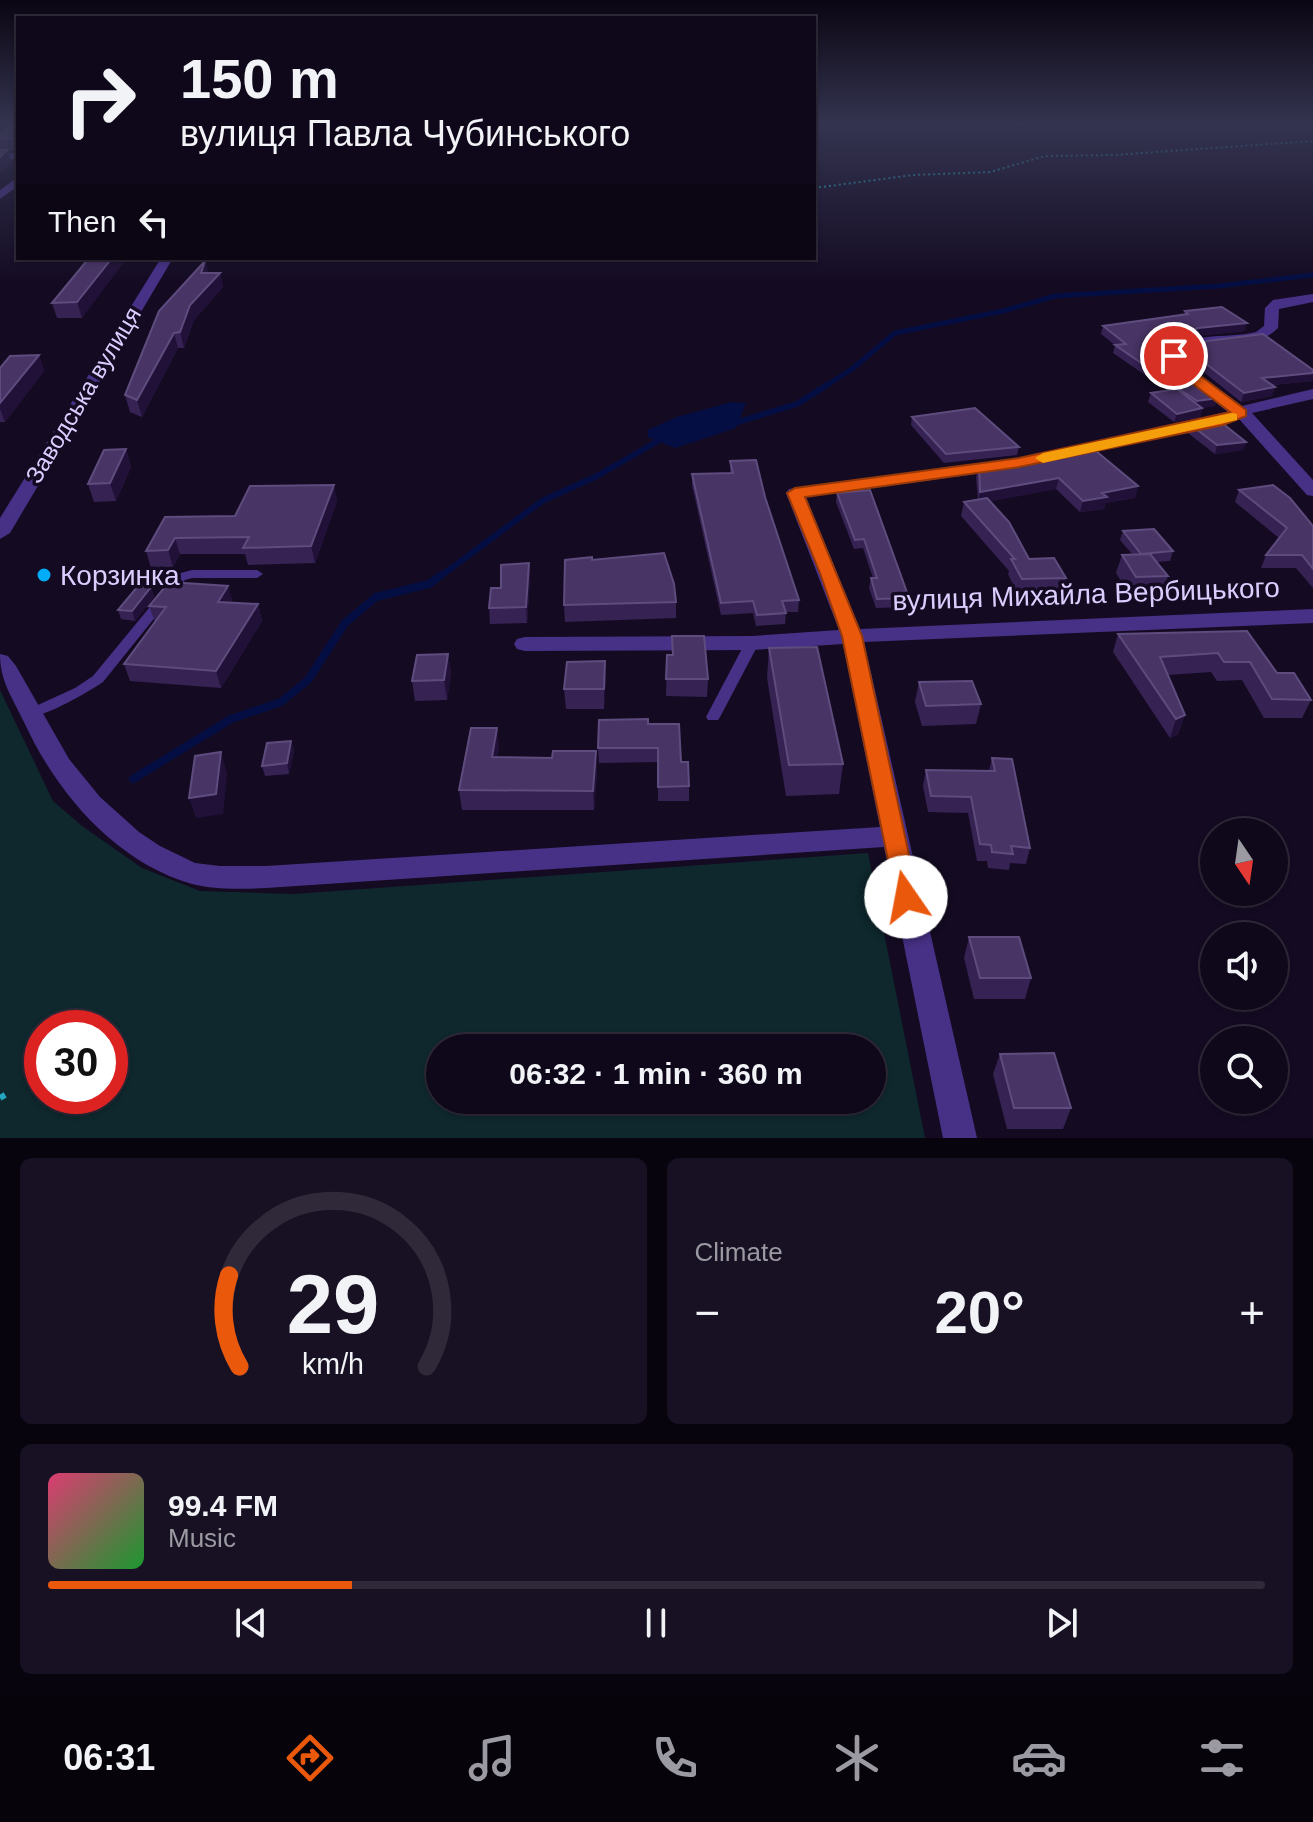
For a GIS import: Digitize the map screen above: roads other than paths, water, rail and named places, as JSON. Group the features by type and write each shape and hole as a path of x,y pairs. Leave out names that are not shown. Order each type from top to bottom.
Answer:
{"street":[{"path":"0,196 16,182"},
{"name":"Заводська вулиця","path":"0,533 166,260"},
{"path":"1313,298 1278,303 1272,308 1271,328 1259,336 1202,343 1175,352 1177,364 1241,413 1313,491"},
{"path":"960,1138 892,836 852,636 795,493 1019,463 1223,420 1271,401 1313,394"},
{"name":"вулиця Михайла Вербицького","path":"525,644 752,643 1313,616"},
{"path":"0,661 16,680 47,745 94,806 147,851 191,872 235,879 892,836"}],"lane":[{"path":"32,713 80,691 98,679 181,577 192,574 257,574"},
{"path":"713,717 752,643"}],"waterway":[{"path":"824,387 852,369 895,333 1003,311 1055,296 1218,286 1313,275"},
{"path":"738,422 797,404 827,385"},
{"path":"438,578 542,501 597,476 658,441"},
{"path":"133,779 231,719 281,702 308,680 345,623 376,597 429,584 440,576"}],"place":[{"name":"Корзинка","path":"44,575"}]}
